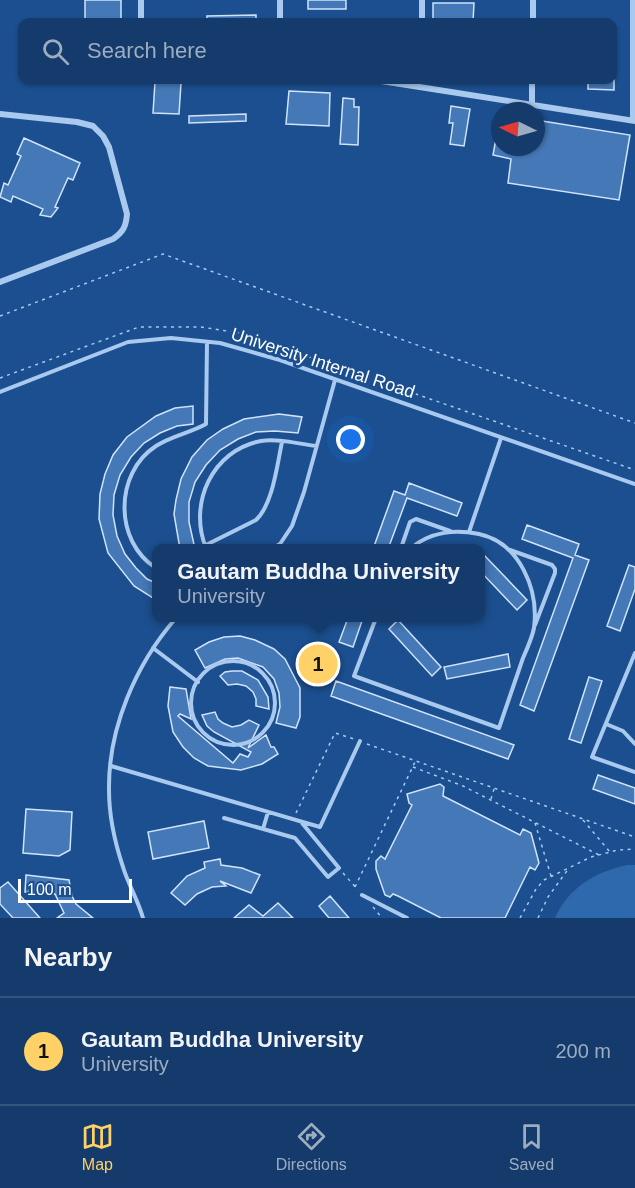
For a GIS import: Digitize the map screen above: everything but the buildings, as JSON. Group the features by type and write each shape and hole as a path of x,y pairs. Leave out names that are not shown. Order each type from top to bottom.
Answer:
{"street":[{"path":"141,0 141,18"},
{"path":"280,0 280,18"},
{"path":"422,0 422,18"},
{"path":"533,0 533,18"},
{"path":"545,106 634,120 633,0"},
{"path":"427,84 522,102"},
{"path":"532,84 532,102"},
{"path":"0,114 77,122 93,126 103,136 108,147 127,214 127,223 123,232 113,239 0,282"}],"lane":[{"name":"University Internal Road","path":"0,392 128,342 171,338 207,341 260,354 635,484"},
{"path":"152,564 135,548 124,508 125,493 130,477 141,459 154,447 206,424 207,341"},
{"path":"280,544 292,526 335,380"},
{"path":"470,532 501,438"},
{"path":"205,544 200,505 210,477 223,459 243,447 262,441 316,446"},
{"path":"211,544 256,520 261,515 268,502 282,442"},
{"path":"403,544 410,522 416,519 452,532"},
{"path":"417,544 436,534 452,532 470,532 502,542 519,560 532,590 534,628"},
{"path":"374,622 354,676 499,728 555,573 552,565 509,550"},
{"path":"143,918 123,868 115,834 109,790 111,766 122,713 145,660 173,622"},
{"path":"153,648 198,682"},
{"path":"635,653 592,757 635,772"},
{"path":"231,661 249,664 262,672 271,685 276,701 274,715 265,732 253,741 236,746 220,744 205,735 196,723 191,706 194,689 198,682 202,675 214,666 231,661"},
{"path":"606,724 622,731 635,744"},
{"path":"111,766 320,827 360,741"},
{"path":"263,829 268,812"},
{"path":"224,818 295,838 328,877 339,868 302,822"},
{"path":"362,895 407,918"}],"path":[{"path":"0,316 163,254 635,423"},
{"path":"293,820 335,733 635,837"},
{"path":"355,887 415,761"},
{"path":"413,766 463,786 599,855"},
{"path":"491,800 495,789"},
{"path":"582,819 610,852"},
{"path":"535,822 551,876"},
{"path":"520,918 536,889 544,880 599,855 635,849"},
{"path":"537,918 548,897 569,867"}],"shaded area":[{"path":"635,865 635,918 555,918 567,898 584,883 604,872"}],"place":[{"name":"Gautam Buddha University","path":"318,664"}]}
